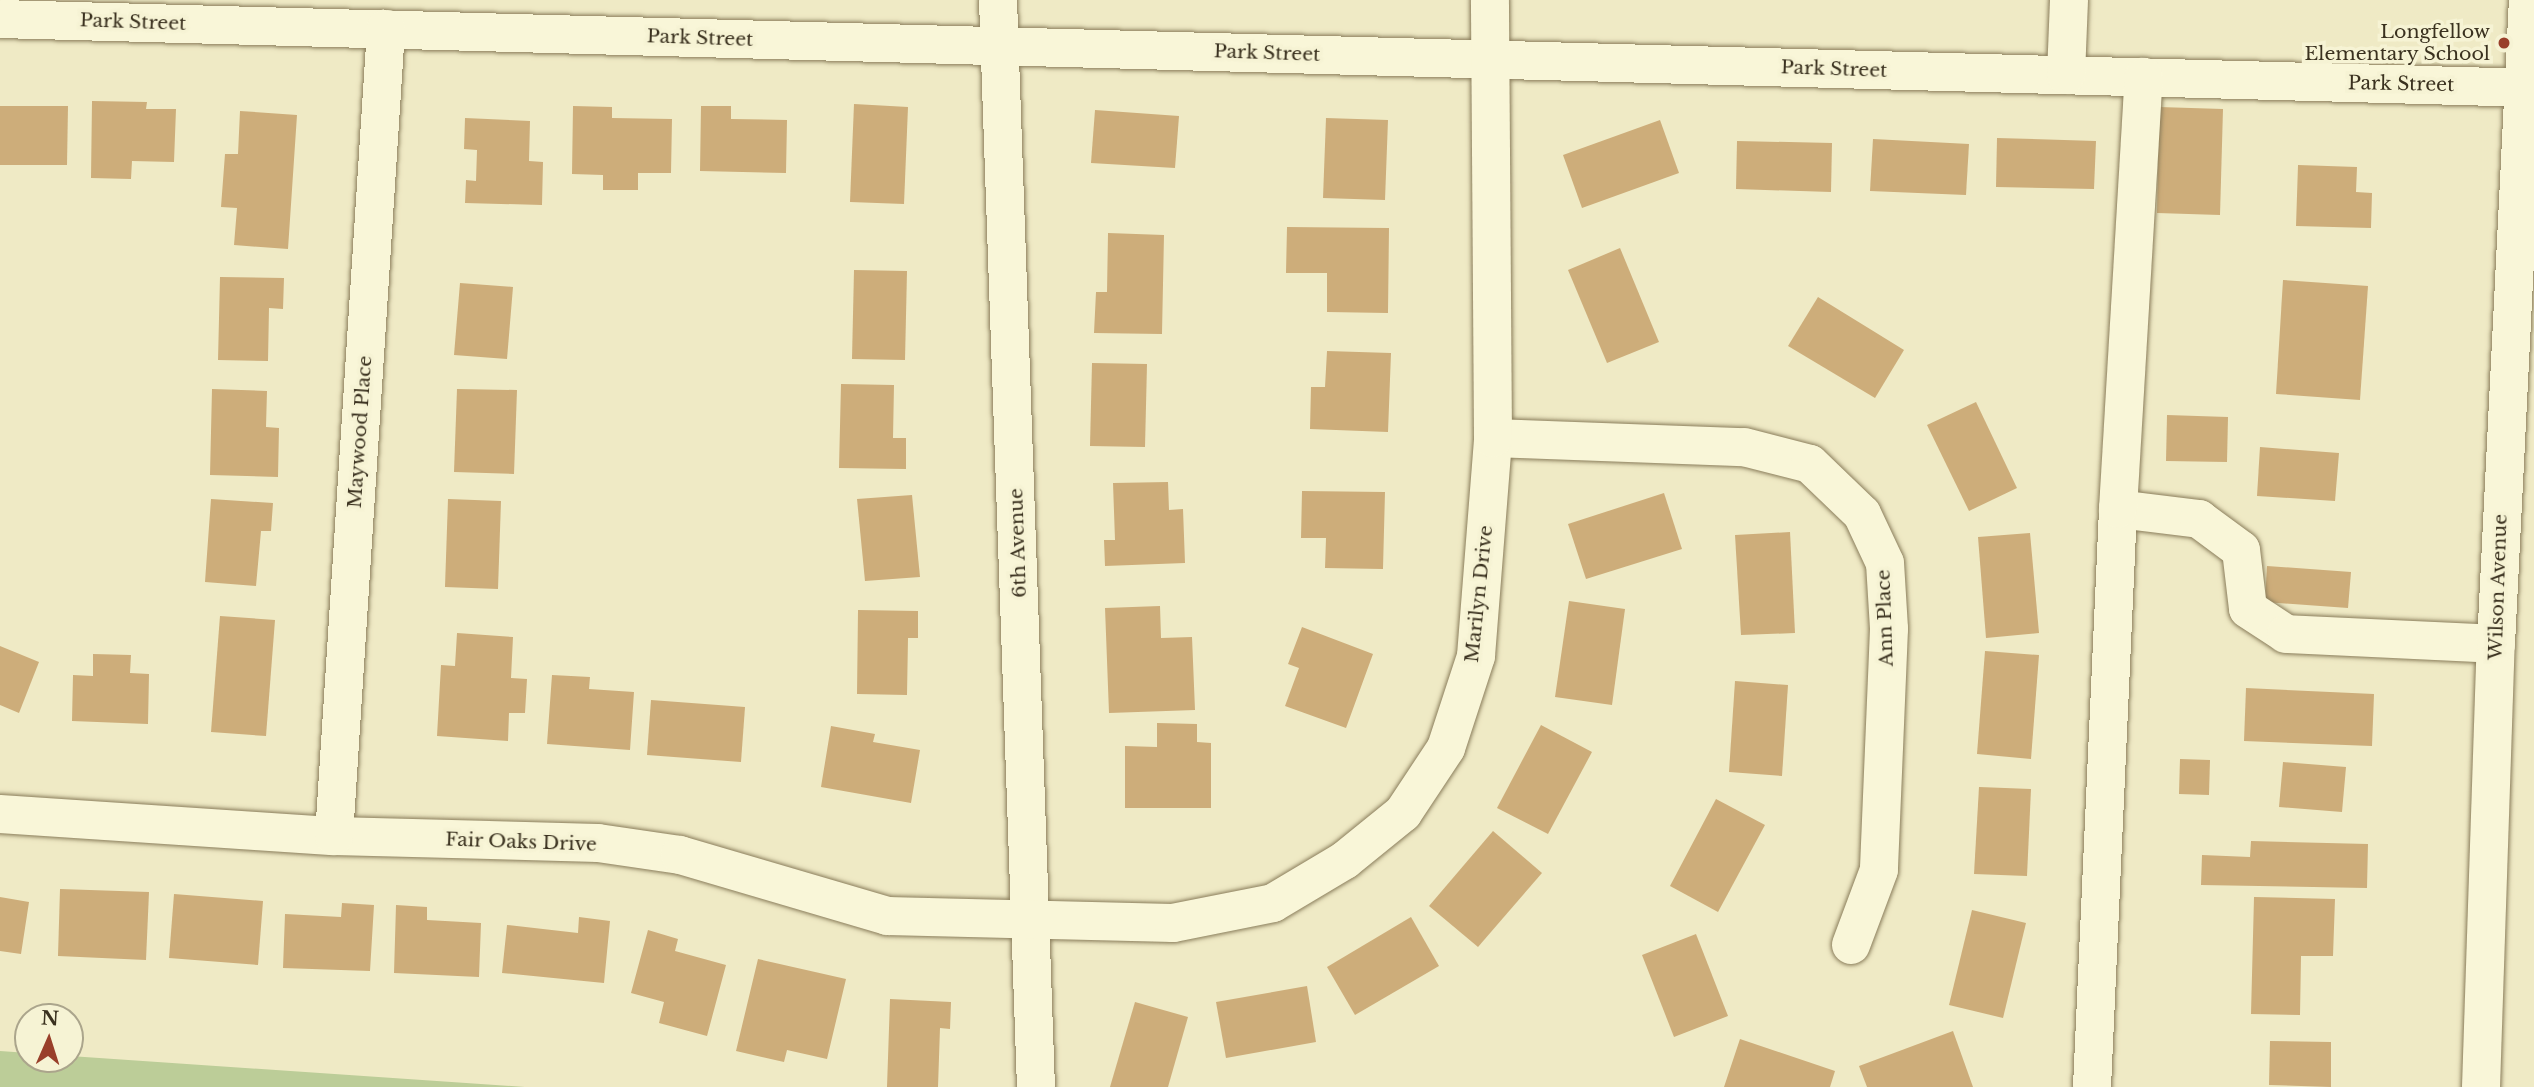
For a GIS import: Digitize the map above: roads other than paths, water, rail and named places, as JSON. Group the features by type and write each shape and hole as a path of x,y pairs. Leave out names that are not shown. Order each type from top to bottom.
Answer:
{"street":[{"name":"6th Avenue","path":"998,0 1033,920 1036,1087"},
{"name":"Marilyn Drive","path":"1033,920 1172,923 1273,903 1345,860 1403,813 1446,748 1476,656 1493,438 1490,0"},
{"path":"2066,75 2069,0"},
{"name":"Wilson Avenue","path":"2481,1087 2496,644 2527,88 2528,0"},
{"name":"Park Street","path":"0,19 2527,88"},
{"name":"Maywood Place","path":"334,836 386,29"},
{"path":"2092,1087 2118,509 2144,77"},
{"name":"Ann Place","path":"1493,438 1744,447 1810,464 1862,514 1885,563 1889,629 1880,870 1851,945"},
{"path":"2118,509 2199,519 2241,550 2248,609 2286,634 2496,644"},
{"name":"Fair Oaks Drive","path":"0,814 334,836 598,844 680,855 887,916 1033,920"}],"place":[{"name":"Longfellow Elementary School","path":"2504,43"}]}
